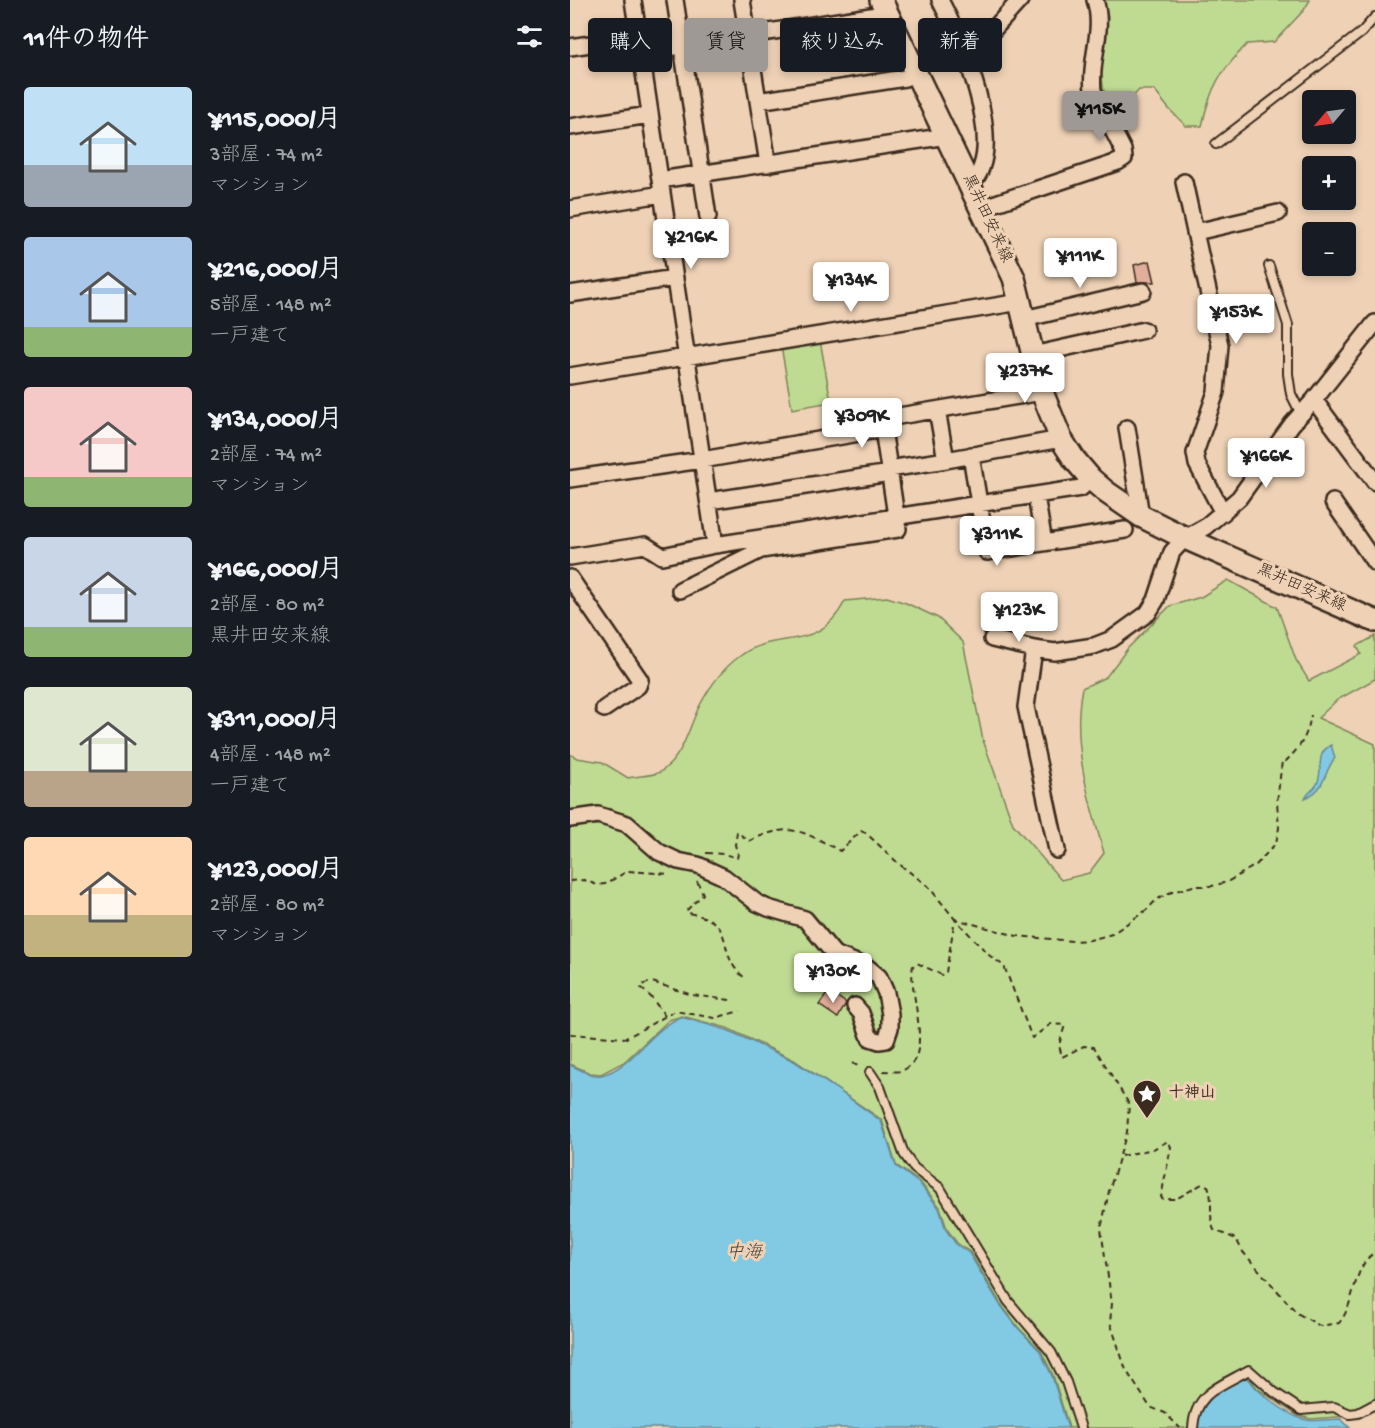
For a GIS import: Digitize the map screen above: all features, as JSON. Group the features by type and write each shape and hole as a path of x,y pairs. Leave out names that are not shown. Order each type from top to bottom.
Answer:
{"main road":[{"name":"黒井田安来線","path":"884,5 1014,278 1042,393 1060,439 1091,479 1120,503 1141,516 1185,538 1375,621"}],"street":[{"path":"633,0 635,18"},
{"path":"675,0 708,217"},
{"path":"742,0 745,18"},
{"path":"939,0 949,18"},
{"path":"1002,20 1020,0"},
{"path":"981,208 1124,158 1123,150 1093,91 1092,80 1100,15 1095,0"},
{"path":"768,32 877,15 884,5"},
{"path":"672,45 683,45"},
{"path":"570,47 588,46"},
{"path":"643,72 715,545"},
{"path":"753,72 768,164"},
{"path":"970,72 987,132 984,165 977,179 970,185"},
{"path":"758,101 904,78 916,73"},
{"path":"570,127 650,115"},
{"path":"570,209 661,187 700,174 947,136"},
{"path":"1184,182 1220,345 1216,392 1195,453 1197,464 1223,513"},
{"path":"1196,232 1278,213"},
{"path":"570,294 675,278"},
{"path":"570,376 1143,291"},
{"path":"992,639 1055,652 1076,650 1112,639 1148,613 1156,600 1172,552 1185,538 1205,527 1239,498 1301,414 1375,323"},
{"path":"1033,355 1144,330"},
{"path":"680,590 761,550 898,529 881,419 1042,393"},
{"path":"1314,400 1375,482"},
{"path":"937,410 946,460"},
{"path":"1127,428 1141,516"},
{"path":"570,479 702,460 883,429"},
{"path":"709,501 890,471 1060,439"},
{"path":"971,455 987,552 1125,530"},
{"path":"570,557 645,544 662,556 715,545 1081,488 1091,479"},
{"path":"1036,496 1044,543"},
{"path":"1333,502 1375,562"},
{"path":"570,578 640,681 638,686 604,709"},
{"path":"1034,649 1026,706 1057,850"},
{"path":"570,819 611,817 627,824 659,852 724,877 757,903 805,919 834,954 867,967 879,977 886,993 890,1014 890,1028 886,1040 879,1041 870,1038 861,1013 855,1006"}],"lane":[{"path":"1216,144 1362,32 1375,17"},
{"path":"1269,266 1288,325 1288,374 1291,394 1301,414"},
{"path":"870,1072 880,1088 903,1154 914,1168 940,1188 1008,1301 1051,1352 1066,1382 1080,1428"},
{"path":"1193,1428 1194,1413 1206,1394 1249,1370 1274,1392 1301,1410 1334,1407 1350,1414 1358,1413 1375,1404"}],"path":[{"path":"955,919 1017,936 1073,941 1090,940 1112,934 1148,909 1156,900 1169,893 1193,886 1212,886 1227,882 1256,865 1276,843 1279,828 1277,802 1282,761 1286,761 1308,735 1311,715"},
{"path":"570,881 585,880 597,885 605,884 628,871 667,875 683,870 691,858 709,852 737,858 735,845 737,832 749,841 767,833 788,828 807,833 840,851 861,831 866,832 899,864 928,886 990,956 1004,966 1032,1038 1051,1024 1065,1025 1059,1045 1062,1057 1083,1046 1094,1047 1129,1104 1129,1119 1121,1156 1109,1191 1101,1228 1112,1304 1110,1322 1126,1370 1138,1389 1150,1407 1165,1413 1180,1428"},
{"path":"689,863 703,894 687,910 687,913 703,915 718,924 725,938 728,958 736,972 746,978"},
{"path":"901,1071 915,1058 919,1037 917,1010 910,976 913,966 917,963 942,975 946,972 955,919"},
{"path":"665,1016 641,988 641,985 652,982 692,995 730,1000"},
{"path":"570,1034 626,1038 675,1011 715,1018 740,1011"},
{"path":"1121,1156 1153,1149 1168,1141 1171,1147 1161,1197 1163,1199 1176,1198 1202,1184 1208,1186 1212,1208 1210,1220 1214,1230 1236,1239 1243,1252 1311,1323 1326,1327 1339,1323 1351,1305 1359,1274 1369,1256 1375,1252"}],"green space":[{"path":"1103,0 1310,0 1304,10 1274,42 1247,44 1217,81 1202,126 1186,126 1154,90 1139,90 1126,104 1118,107 1104,93 1100,62 1108,16"},
{"path":"820,340 831,402 792,409 781,346"},
{"path":"1228,580 1277,607 1296,660 1309,681 1361,654 1357,646 1375,636 1375,679 1337,700 1318,718 1375,744 1375,1405 1350,1416 1311,1419 1298,1416 1257,1388 1246,1374 1196,1428 1069,1428 1053,1375 1041,1351 1018,1327 1000,1303 970,1252 957,1243 947,1229 940,1207 920,1182 896,1165 882,1120 794,1060 727,1028 682,1016 669,1020 624,1062 601,1074 590,1073 570,1064 570,754 577,758 602,762 628,778 660,772 668,766 680,750 700,705 712,685 722,672 740,656 768,643 810,635 834,618 845,601 887,597 938,618 963,642 983,740 1013,824 1061,880 1089,873 1104,853 1083,772 1080,751 1079,709 1082,688 1106,677 1128,648 1170,606 1201,597"}],"water":[{"path":"1331,745 1335,758 1321,785 1305,798 1317,784 1321,758"},
{"name":"中海","path":"681,1017 727,1030 794,1061 881,1121 896,1166 920,1184 939,1208 946,1230 956,1244 969,1253 999,1303 1040,1351 1052,1376 1068,1428 570,1428 570,1065 593,1075 612,1071 632,1057 670,1022"},
{"path":"1245,1376 1265,1396 1299,1418 1311,1421 1341,1419 1350,1428 1196,1428 1200,1409 1205,1402 1219,1390"}],"building":[{"path":"1150,261 1155,282 1137,282 1134,265"},
{"path":"829,991 846,1003 838,1018 819,1005"}],"place":[{"name":"十神山","path":"1147,1120"}]}
